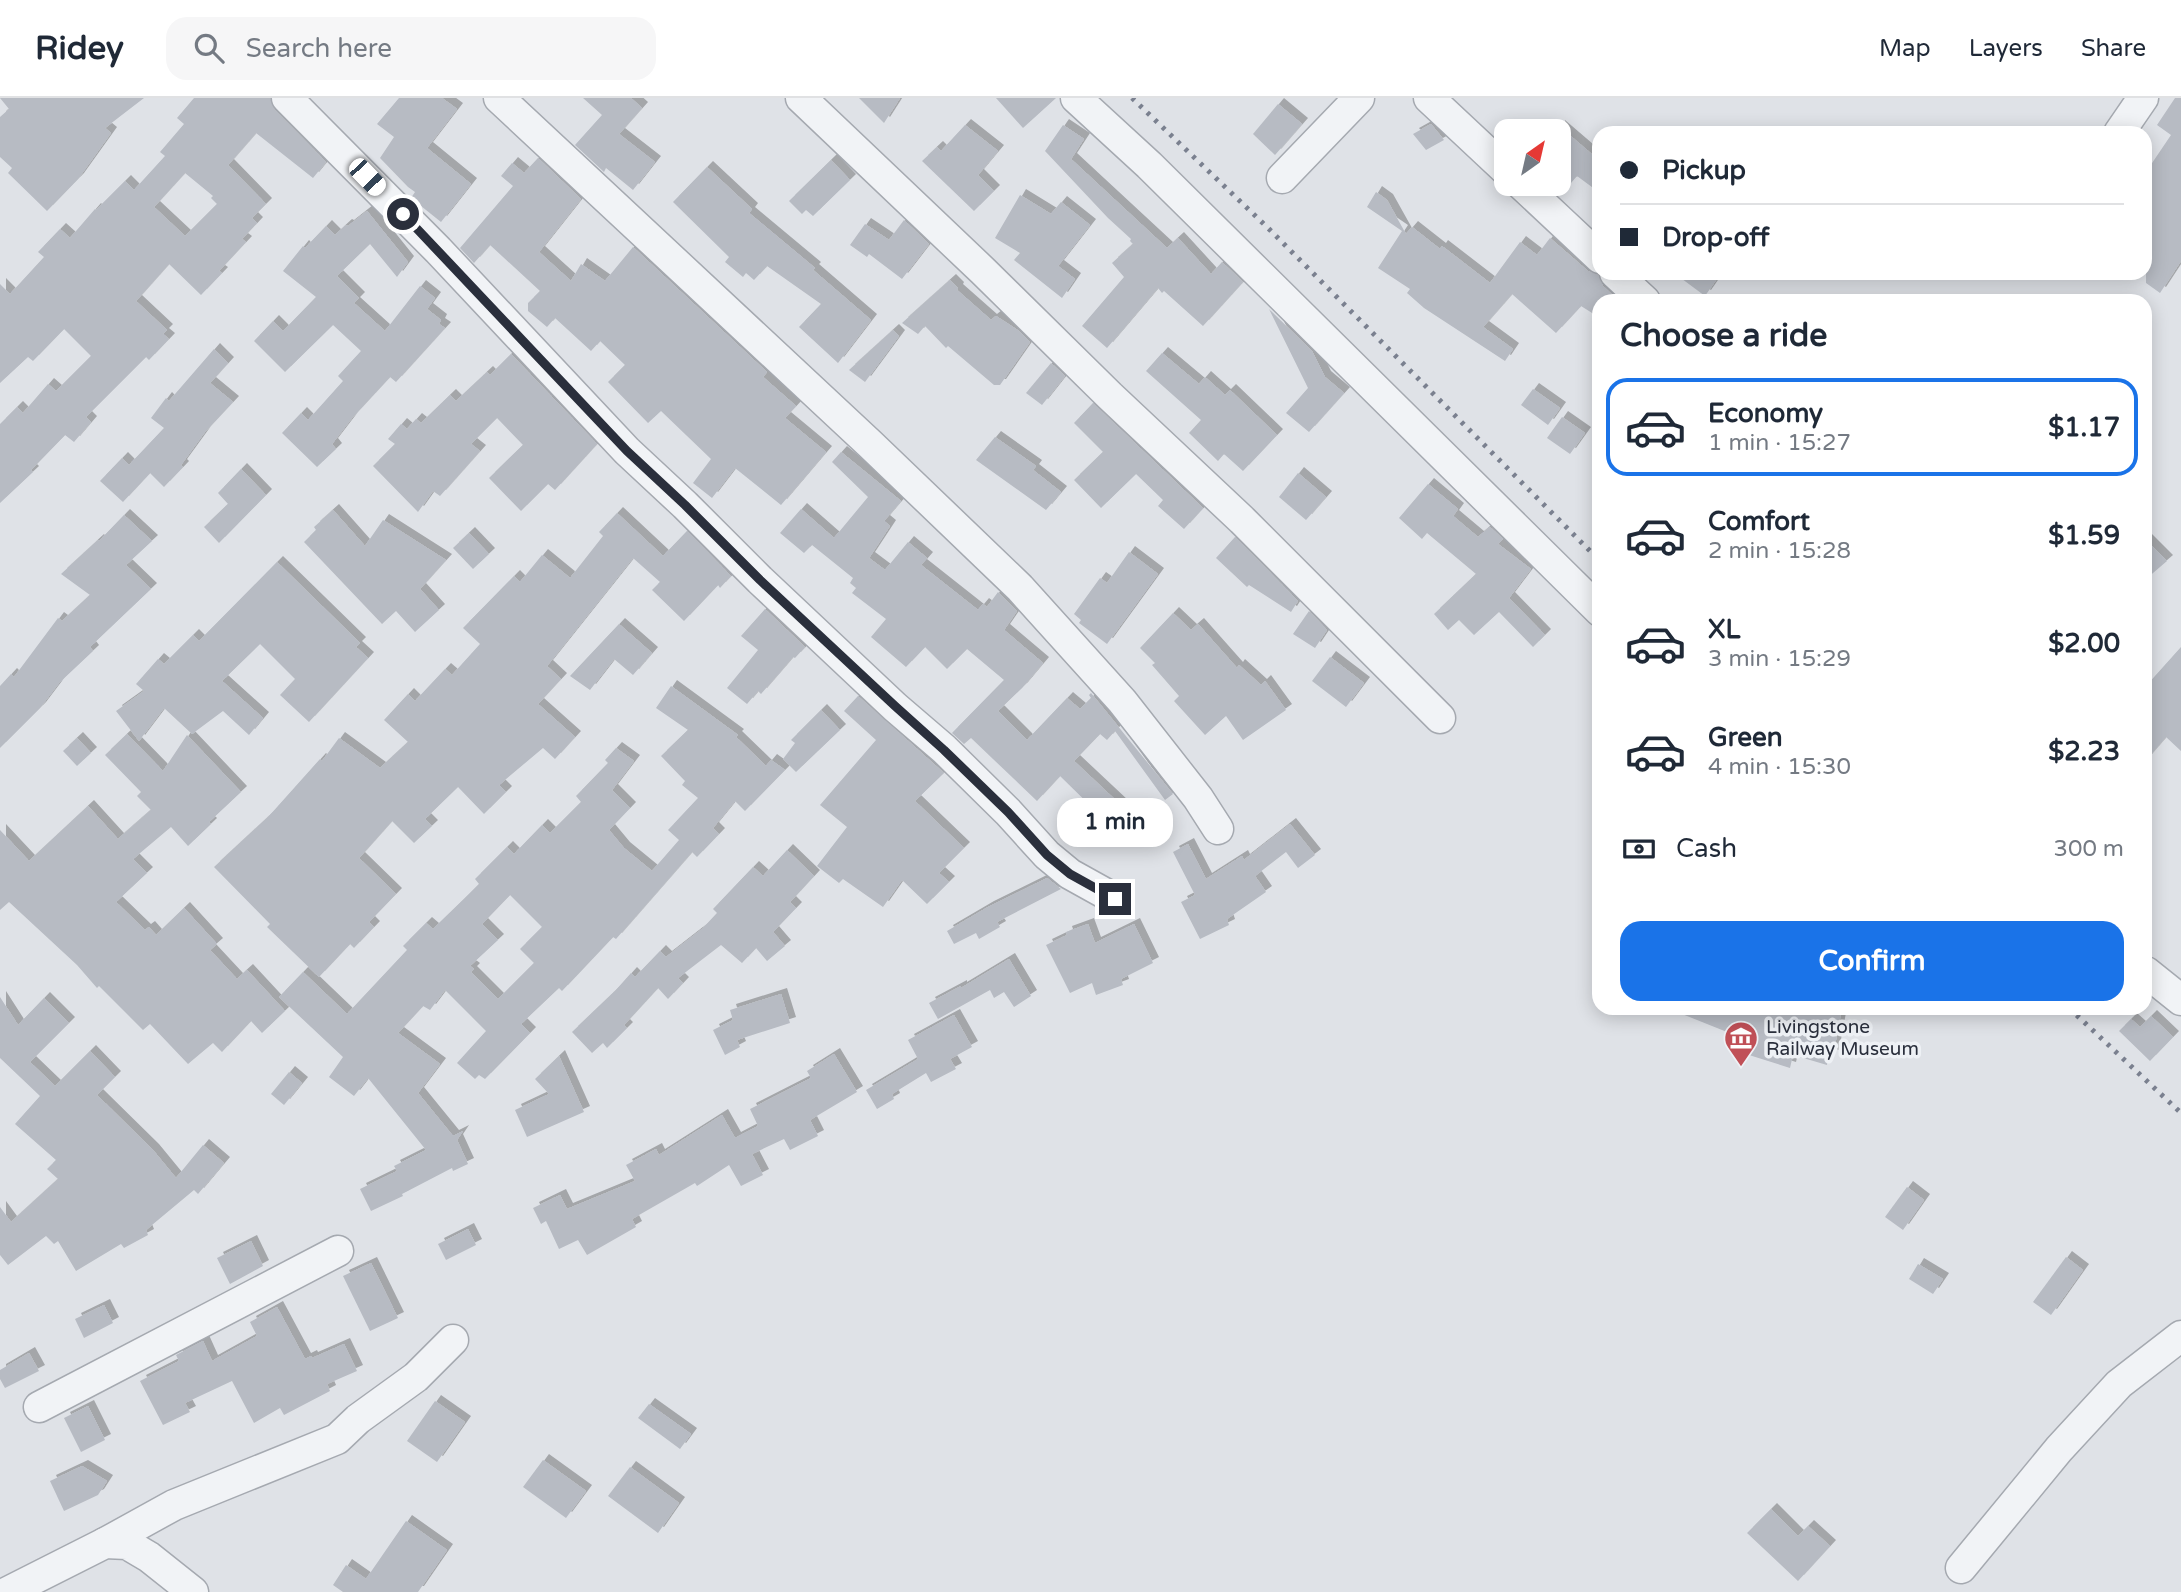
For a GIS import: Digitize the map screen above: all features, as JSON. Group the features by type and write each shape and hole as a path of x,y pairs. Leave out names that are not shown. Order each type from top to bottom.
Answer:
{"street":[{"path":"287,98 438,250 627,451 760,580 944,750 1008,812 1047,855 1070,874 1115,899"},
{"path":"499,98 870,444 1020,588 1122,701 1198,798 1218,828"},
{"path":"800,98 1242,520 1440,718"},
{"path":"1076,98 1149,165 1592,603"},
{"path":"1282,178 1359,98"},
{"path":"1429,98 1494,159"},
{"path":"2124,126 2143,98"},
{"path":"1534,196 1592,251"},
{"path":"1622,280 1638,294"},
{"path":"2152,977 2181,1000"},
{"path":"39,1407 338,1251"},
{"path":"1961,1568 2059,1449 2119,1384 2181,1336"},
{"path":"8,1592 174,1505 337,1439 358,1419 416,1377 453,1340"},
{"path":"104,1543 127,1544 149,1557 193,1592"}],"building":[{"path":"0,98 144,98 105,128 111,133 78,179 47,211 8,173 12,168 0,157 0,117 9,109"},
{"path":"194,98 270,98 275,110 326,162 313,178 256,133 228,165 266,204 252,218 257,223 242,239 246,242 201,295 169,264 136,301 167,330 163,334 169,339 149,360 146,357 86,417 91,422 74,442 65,435 31,470 33,472 0,503 0,424 17,407 23,413 48,384 56,391 91,356 64,329 33,361 28,357 0,383 0,284 10,294 44,257 38,252 60,229 70,238 95,209 125,181 134,190 165,156 160,152 184,124 177,118","holes":["185,173 213,196 211,198 217,204 185,236 154,207"]},
{"path":"399,98 442,98 457,109 427,148 471,184 441,222 411,198 415,192 380,158 394,137 377,124"},
{"path":"583,98 631,98 642,108 619,134 655,162 633,190 606,168 604,172 575,145 602,115"},
{"path":"859,98 900,98 884,123"},
{"path":"996,98 1056,98 1023,128"},
{"path":"2175,98 2181,98 2181,261 2160,293 2146,283 2146,280 2152,280 2152,163 2171,135 2157,125"},
{"path":"1278,104 1302,124 1275,155 1253,134"},
{"path":"1431,124 1444,140 1426,150 1413,134"},
{"path":"965,125 998,151 978,175 994,191 974,211 922,161 937,147 941,151"},
{"path":"1063,125 1084,139 1071,159 1167,248 1178,238 1211,274 1222,262 1243,282 1203,326 1158,288 1107,348 1082,326 1124,277 1112,263 1133,244 1045,151"},
{"path":"1572,137 1592,154 1592,187 1577,176 1572,182"},
{"path":"538,158 581,199 539,252 571,281 581,264 605,281 633,247 767,372 763,377 796,406 785,418 826,452 781,505 735,468 712,498 693,483 711,459 661,411 648,423 608,382 625,365 600,341 591,351 555,318 547,327 528,311 528,303 540,291 490,245 474,263 460,248 513,186 501,176 512,163 524,173"},
{"path":"831,160 850,180 813,216 806,210 802,214 789,201"},
{"path":"707,167 752,209 749,213 815,268 813,270 871,320 838,363 799,327 821,304 767,266 754,280 746,273 743,277 725,262 729,257 673,202"},
{"path":"1376,192 1387,200 1406,234 1412,227 1490,283 1520,242 1537,255 1550,238 1592,273 1592,280 1600,280 1612,294 1592,294 1592,313 1581,306 1556,333 1512,294 1483,327 1513,349 1505,361 1424,308 1407,293 1410,289 1378,268 1402,231 1367,207"},
{"path":"1020,195 1051,214 1061,202 1090,225 1058,266 1075,279 1062,298 1014,260 1020,253 995,238"},
{"path":"367,211 408,262 397,277 370,244 337,276 359,298 354,303 385,331 420,286 435,298 427,309 441,320 439,324 445,328 396,382 390,377 352,418 332,444 336,449 317,467 282,433 301,413 308,420 343,381 338,376 361,351 333,325 285,372 254,341 273,321 283,331 316,297 283,271 303,246 305,248 326,226 335,235"},
{"path":"904,220 929,244 902,279 869,254 867,257 850,245 865,224 889,240"},
{"path":"950,280 957,290 991,320 996,316 1030,342 1000,385 994,385 948,346 946,348 925,326 918,334 902,323"},
{"path":"1683,280 1716,280 1706,294 1702,294"},
{"path":"1269,309 1312,351 1325,377 1344,393 1309,432 1286,413 1308,388"},
{"path":"893,330 899,336 865,382 849,370"},
{"path":"214,349 228,363 210,383 233,402 205,432 181,465 183,467 164,487 150,473 123,502 100,481 122,458 129,465 164,428 151,418 166,398 169,401"},
{"path":"1162,353 1199,384 1205,377 1225,395 1230,390 1277,435 1243,471 1224,454 1218,461 1189,433 1201,420 1146,371"},
{"path":"511,354 597,444 555,490 548,484 521,511 489,478 523,445 497,418 471,444 480,451 440,496 433,491 418,512 373,466 395,444 388,439 401,424 407,429 416,419 421,423 450,395 456,401 487,372 490,375"},
{"path":"1051,363 1065,376 1042,405 1026,393"},
{"path":"1533,389 1560,408 1548,425 1521,405"},
{"path":"1093,403 1203,508 1184,529 1158,506 1163,500 1136,474 1101,508 1074,480 1103,452 1074,423"},
{"path":"1562,417 1585,433 1570,454 1547,438"},
{"path":"995,437 1036,466 1033,470 1061,492 1046,510 976,460"},
{"path":"841,452 901,501 884,521 890,526 869,558 885,570 908,542 927,558 921,565 978,610 983,604 987,607 998,592 1017,611 1004,630 1043,663 998,711 1027,740 1067,698 1080,709 1091,698 1091,693 1173,794 1165,800 1115,731 1107,740 1100,734 1074,761 1123,807 1108,823 1060,776 1037,801 971,738 964,744 952,733 1004,680 967,649 947,669 925,647 906,667 871,637 886,619 852,593 856,588 850,583 853,578 812,545 804,553 780,533 801,509 834,538 868,497 832,462"},
{"path":"241,469 266,495 219,543 204,527 228,504 218,493"},
{"path":"1298,473 1326,497 1306,520 1279,497"},
{"path":"1428,484 1458,509 1453,516 1478,537 1490,527 1503,539 1498,544 1531,569 1509,598 1545,635 1533,647 1499,612 1474,635 1459,620 1448,630 1434,614 1476,574 1427,533 1422,539 1399,518"},
{"path":"333,510 365,546 383,520 446,560 420,589 439,610 415,632 396,611 382,624 304,542 316,530 314,527"},
{"path":"617,513 663,556 687,531 731,576 720,588 718,585 684,621 652,590 660,582 633,558 547,666 561,679 538,704 575,737 555,759 543,748 499,785 506,792 484,814 458,787 425,819 432,826 414,843 392,821 359,858 396,894 369,922 374,927 354,948 350,944 319,977 267,927 270,924 214,867 269,816 320,759 322,761 339,738 380,768 408,742 384,720 408,694 415,701 445,669 452,675 480,644 463,628 514,576 520,582 542,555 570,578 603,536 599,532"},
{"path":"124,515 152,541 126,565 151,589 90,647 93,651 59,683 40,708 0,748 0,686 11,674 14,677 58,618 62,621 90,595 61,574"},
{"path":"469,533 489,554 473,569 453,548"},
{"path":"1235,537 1298,601 1291,612 1249,585 1247,587 1216,558"},
{"path":"2152,546 2167,561 2152,574"},
{"path":"1129,552 1158,574 1107,644 1079,623 1081,620 1074,614 1100,578 1107,583"},
{"path":"277,562 360,643 356,647 368,658 309,722 280,695 295,679 260,644 222,681 263,718 249,735 223,711 192,734 164,708 139,741 116,711 144,691 136,684 158,659 164,664 193,635 199,641"},
{"path":"765,609 805,647 761,694 758,691 747,704 727,688 758,650 741,636"},
{"path":"1309,611 1327,630 1315,648 1293,634"},
{"path":"1173,613 1191,630 1198,624 1237,668 1239,665 1261,685 1265,681 1286,710 1243,740 1226,716 1205,735 1174,701 1179,696 1152,665 1155,663 1140,648"},
{"path":"619,624 652,653 633,675 614,659 590,690 570,676"},
{"path":"2181,647 2181,751 2166,737 2152,753 2152,679"},
{"path":"1330,657 1364,683 1346,707 1312,681"},
{"path":"671,686 738,735 736,737 766,766 771,760 785,770 745,811 735,801 713,828 719,834 697,857 692,852 616,939 613,937 562,991 559,988 521,1024 530,1033 485,1079 479,1075 475,1079 457,1063 486,1031 445,990 430,1010 423,1006 398,1033 440,1064 418,1093 453,1136 463,1131 457,1140 468,1164 453,1171 452,1168 371,1211 360,1189 397,1171 394,1166 426,1150 368,1078 354,1096 329,1077 343,1057 279,997 303,972 347,1014 407,950 403,946 426,923 433,929 479,884 475,879 507,847 514,854 542,825 550,833 581,802 576,796 608,763 605,760 616,748 634,761 612,790 630,808 609,830 624,848 652,871 679,840 668,830 698,798 682,785 685,781 661,756 688,730 656,708","holes":["510,895 542,927 520,949 534,963 498,999 471,972 474,969 470,966 498,940 482,924"]},
{"path":"858,696 944,773 915,801 964,848 939,873 949,882 927,904 902,880 883,907 843,879 839,883 817,866 847,827 820,805 876,740 844,711"},
{"path":"821,710 840,730 796,772 783,759 795,743 791,740"},
{"path":"127,734 163,771 187,735 241,792 188,846 171,827 133,859 147,873 116,902 145,930 149,927 156,935 184,908 217,944 210,950 237,979 247,970 285,1011 262,1033 251,1021 222,1052 213,1043 188,1064 150,1024 143,1030 9,902 0,910 0,830 29,861 88,806 118,839 151,810 137,796 141,792 105,755"},
{"path":"77,738 91,753 77,766 63,751"},
{"path":"1290,824 1315,855 1298,868 1286,852 1255,876 1266,892 1227,919 1229,925 1200,939 1181,902 1195,895 1173,852 1188,844 1206,879 1242,856 1244,860"},
{"path":"787,850 814,876 790,902 796,908 773,932 785,946 767,961 756,948 742,963 721,945 678,978 683,983 668,999 658,988 624,1025 627,1028 607,1048 603,1043 592,1053 572,1032 631,973 635,977 660,951 666,957 702,929 717,913 713,909 753,867 763,876"},
{"path":"1047,878 1061,889 997,922 1000,927 979,939 976,933 954,944 947,931"},
{"path":"1088,924 1095,943 1134,924 1153,963 1121,979 1123,985 1096,995 1092,983 1070,993 1046,945 1067,935 1066,932"},
{"path":"1009,959 1031,996 1014,1007 1004,992 994,998 990,990 938,1019 929,1003 961,988"},
{"path":"781,994 790,1023 737,1040 740,1047 725,1055 713,1030 733,1020 730,1010"},
{"path":"0,997 18,1025 44,998 69,1023 30,1062 55,1086 90,1051 115,1077 97,1095 153,1150 176,1178 203,1145 224,1163 198,1194 194,1190 146,1230 148,1235 124,1248 121,1244 76,1271 58,1241 54,1244 46,1236 8,1265 0,1255 0,1207 11,1222 58,1179 47,1169 56,1160 15,1124 40,1096 0,1058"},
{"path":"954,1015 972,1047 950,1059 956,1069 931,1082 926,1073 892,1094 894,1099 877,1109 866,1090 918,1059 908,1040"},
{"path":"1684,1015 1841,1015 1833,1056 1828,1054 1827,1065 1793,1055 1790,1068 1749,1055 1752,1042"},
{"path":"2151,1016 2173,1037 2150,1061 2119,1031 2131,1019 2140,1027"},
{"path":"834,1054 857,1092 810,1120 818,1136 790,1150 784,1139 752,1154 763,1175 741,1186 729,1165 697,1186 695,1183 632,1219 636,1227 587,1255 578,1240 559,1249 546,1221 541,1224 533,1208 560,1195 567,1209 635,1181 626,1165 656,1149 659,1155 722,1115 735,1138 758,1126 750,1109 811,1078 807,1071"},
{"path":"559,1056 584,1112 527,1137 515,1110 549,1094 535,1079"},
{"path":"289,1072 302,1083 284,1105 271,1094"},
{"path":"1907,1187 1924,1200 1903,1230 1885,1217"},
{"path":"468,1229 476,1245 446,1260 438,1244"},
{"path":"251,1241 263,1266 230,1284 217,1258"},
{"path":"2066,1257 2083,1270 2051,1315 2033,1302"},
{"path":"371,1263 398,1318 370,1331 343,1276"},
{"path":"1918,1264 1943,1279 1933,1294 1909,1279"},
{"path":"104,1305 113,1323 84,1338 75,1319"},
{"path":"277,1307 305,1359 344,1344 357,1371 327,1384 330,1391 284,1415 280,1408 254,1423 232,1381 185,1403 190,1412 163,1425 140,1381 179,1361 176,1355 203,1341 212,1361 257,1336 250,1322"},
{"path":"29,1353 39,1371 5,1388 0,1379 0,1370"},
{"path":"435,1401 465,1422 437,1462 407,1441"},
{"path":"649,1404 691,1434 680,1449 638,1418"},
{"path":"88,1406 105,1440 81,1452 64,1418"},
{"path":"543,1460 586,1491 566,1518 523,1487"},
{"path":"82,1466 107,1481 98,1495 64,1511 50,1481"},
{"path":"630,1467 679,1503 658,1533 608,1496"},
{"path":"1771,1509 1798,1536 1808,1526 1830,1546 1798,1581 1747,1533"},
{"path":"406,1521 447,1550 418,1592 343,1592 333,1585 346,1565 366,1579"}],"railway":[{"path":"1132,98 1267,227 1592,553"},
{"path":"2076,1015 2181,1113"}],"place":[{"name":"Livingstone Railway Museum","path":"1741,1068"}],"route":[{"path":"403,214 627,451 760,580 944,750 1008,812 1047,855 1070,874 1115,899"}]}
